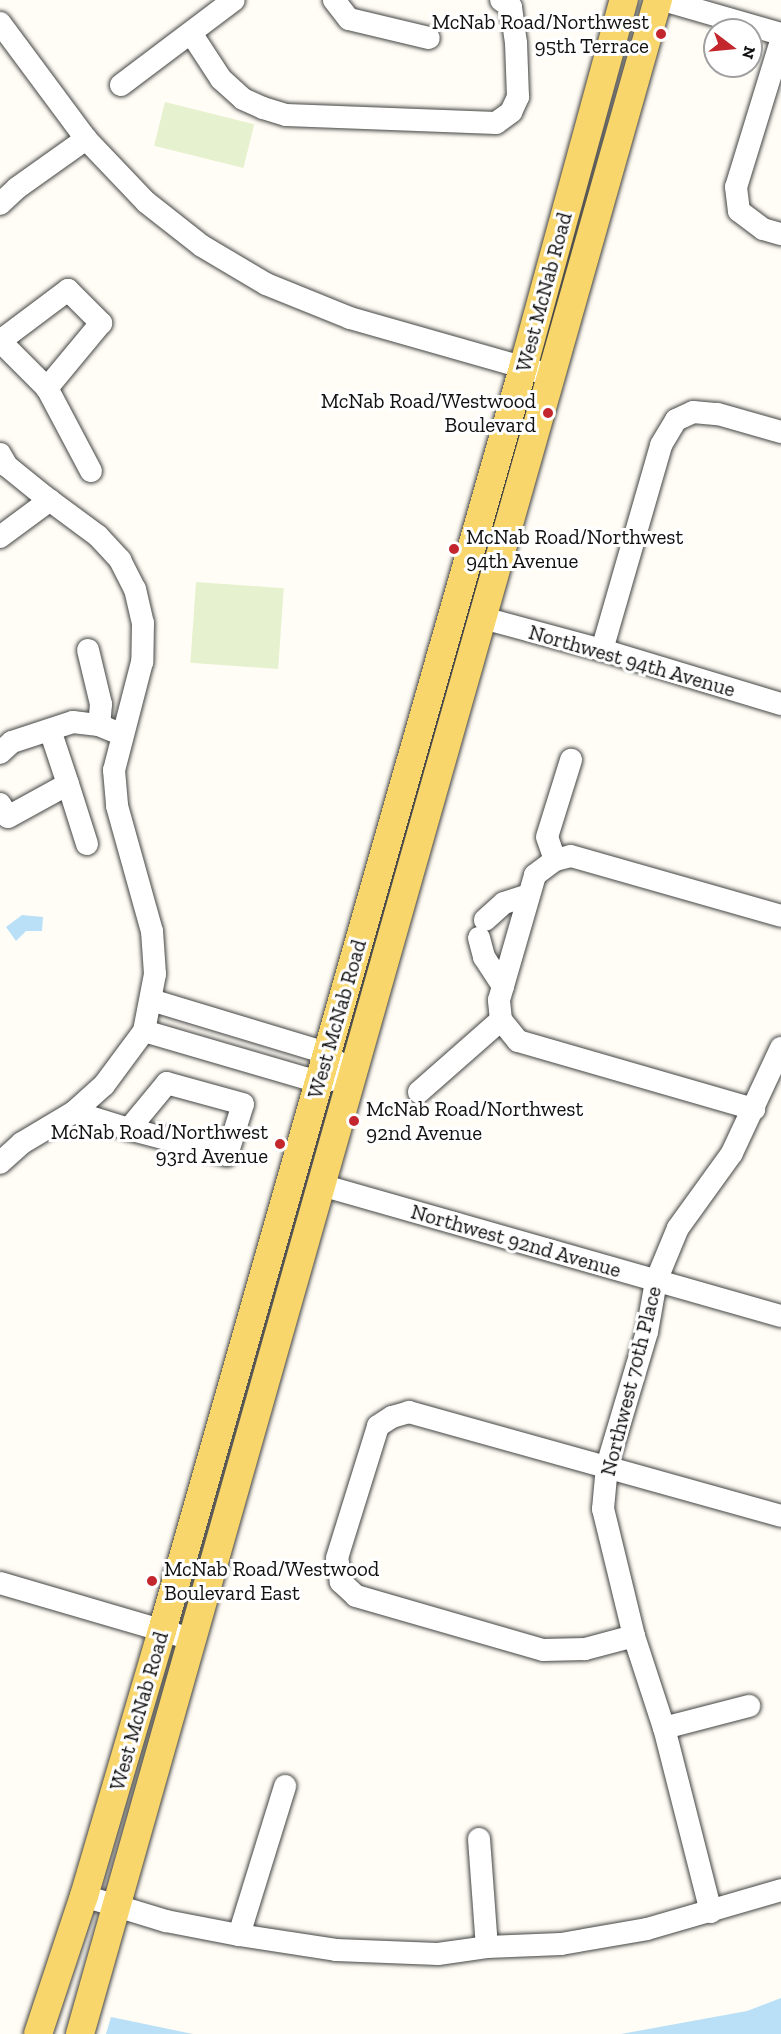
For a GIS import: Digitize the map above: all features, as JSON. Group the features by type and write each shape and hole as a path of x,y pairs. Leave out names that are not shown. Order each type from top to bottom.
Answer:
{"main road":[{"name":"West McNab Road","path":"38,2034 84,1896 162,1631 523,368 624,0"},
{"name":"West McNab Road","path":"80,2034 658,0"}],"street":[{"path":"121,85 234,0"},
{"path":"334,0 350,19 429,38"},
{"path":"663,0 781,34"},
{"path":"190,33 221,79 243,99 286,115 496,123 511,112 518,97 516,43 511,2"},
{"path":"0,23 86,139 146,202 202,246 266,284 350,318 552,375"},
{"path":"781,40 736,187 739,211 764,229 781,234"},
{"path":"0,204 17,188 86,139"},
{"path":"46,388 101,323 68,291 0,341 46,388 91,471"},
{"path":"602,650 661,445 676,420 693,412 718,414 781,432"},
{"path":"0,1163 22,1143 74,1112 104,1085 144,1030 152,1000 155,974 152,931 117,806 114,770 142,662 143,623 135,588 120,560 98,536 2,462"},
{"path":"0,537 50,500"},
{"name":"Northwest 94th Avenue","path":"483,618 602,650 781,704"},
{"path":"88,650 101,704 99,725"},
{"path":"0,753 12,742 73,722 99,725 123,735"},
{"path":"50,730 87,844"},
{"path":"555,860 547,837 571,760"},
{"path":"0,804 8,817 68,784"},
{"path":"754,1109 518,1041 501,1020 499,1000 535,875 555,860 571,856 781,916"},
{"path":"503,986 484,957 482,929 504,903 529,895"},
{"path":"152,1000 327,1053 352,1075"},
{"path":"419,1092 501,1020"},
{"path":"144,1030 318,1082 352,1075"},
{"name":"Northwest 70th Place","path":"711,1912 664,1728 634,1636 603,1509 607,1466 647,1332 656,1281 678,1228 732,1153 781,1048"},
{"path":"74,1112 129,1129 227,1155 243,1104 167,1083 129,1129"},
{"name":"Northwest 92nd Avenue","path":"321,1185 781,1316"},
{"path":"634,1636 585,1649 543,1650 356,1596 341,1582 338,1558 378,1426 392,1417 409,1412 781,1516"},
{"path":"0,1583 191,1639"},
{"path":"664,1728 749,1706"},
{"path":"239,1935 285,1786"},
{"path":"479,1839 487,1947"},
{"path":"84,1896 166,1921 239,1935 336,1950 438,1954 487,1947 561,1944 647,1929 781,1890"}],"green space":[{"path":"165,102 254,124 243,168 154,146"},
{"path":"196,582 284,588 278,669 190,663"}],"water":[{"path":"22,915 43,917 42,931 26,931 16,941 6,927"},
{"path":"781,1998 781,2034 621,2034 747,2011"},
{"path":"111,2017 193,2034 106,2034"}],"place":[{"name":"McNab Road/Northwest 95th Terrace","path":"661,34"},
{"name":"McNab Road/Westwood Boulevard","path":"548,413"},
{"name":"McNab Road/Northwest 94th Avenue","path":"454,549"},
{"name":"McNab Road/Northwest 92nd Avenue","path":"354,1121"},
{"name":"McNab Road/Northwest 93rd Avenue","path":"280,1144"},
{"name":"McNab Road/Westwood Boulevard East","path":"152,1581"}]}
